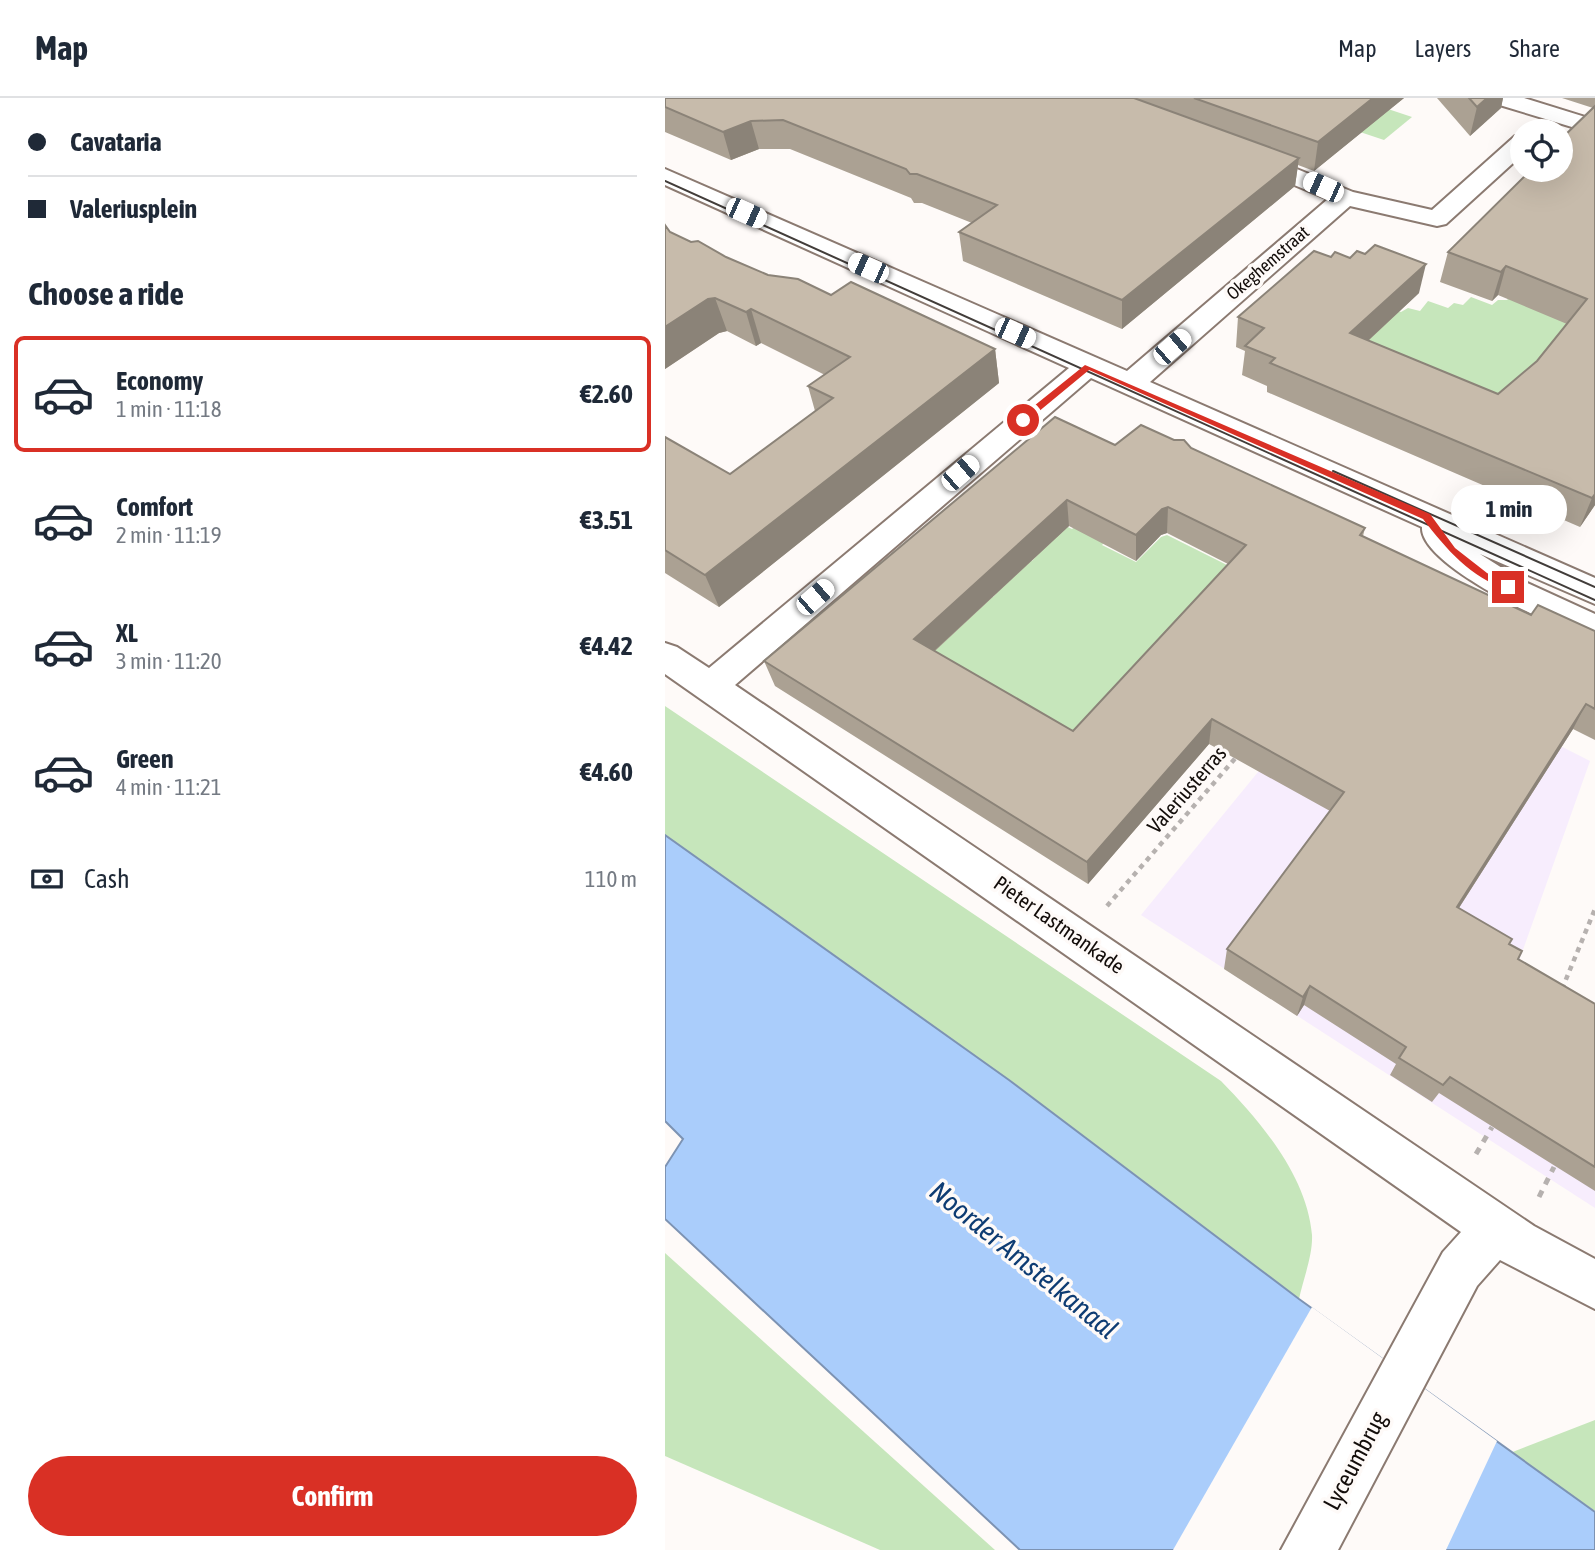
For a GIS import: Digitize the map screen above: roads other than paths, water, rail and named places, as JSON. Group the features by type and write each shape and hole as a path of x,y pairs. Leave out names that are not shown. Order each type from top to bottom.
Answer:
{"street":[{"path":"1501,98 1595,127"},
{"path":"1546,119 1552,114"},
{"path":"1226,149 1345,197 1437,219 1510,153"},
{"path":"665,176 1595,592"},
{"name":"Okeghemstraat","path":"1129,385 1345,197"},
{"path":"712,685 1088,366"},
{"path":"1427,517 1452,550 1484,575 1595,628"},
{"name":"Pieter Lastmankade","path":"665,656 712,685 1496,1228 1595,1285"},
{"name":"Lyceumbrug","path":"1308,1550 1460,1269 1496,1228"}],"water":[{"name":"Noorder Amstelkanaal","path":"665,835 1009,1080 1299,1299 1595,1512 1595,1550 1020,1550 665,1219 665,1167 683,1139 665,1121"}],"tram line":[{"path":"665,181 1595,600"},
{"path":"1333,471 1595,587"}]}
